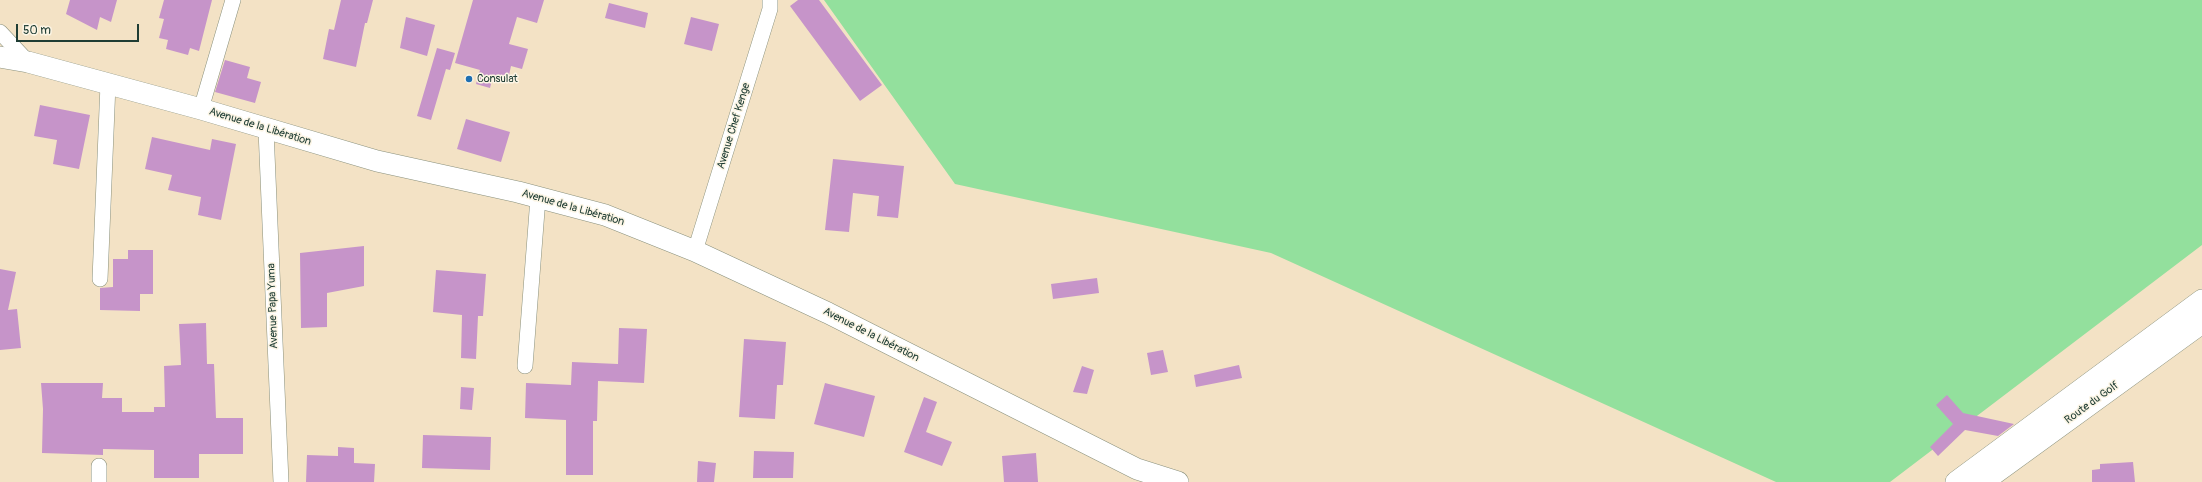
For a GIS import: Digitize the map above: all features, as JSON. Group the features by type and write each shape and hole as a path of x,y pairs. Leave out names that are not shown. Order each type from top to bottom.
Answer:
{"street":[{"path":"201,109 233,0"},
{"name":"Avenue Chef Kenge","path":"695,251 770,9 770,0"},
{"path":"0,32 28,62"},
{"name":"Avenue de la Libération","path":"0,57 28,62 201,109 266,130 377,161 605,215 695,251 828,313 1137,468 1178,482"},
{"path":"100,279 108,84"},
{"name":"Avenue Papa Yuma","path":"266,130 281,482"},
{"path":"525,366 538,198"},
{"path":"1958,481 2202,300"},
{"name":"Route du Golf","path":"1983,482 2202,323"},
{"path":"99,466 99,482"}],"green space":[{"path":"824,0 2202,0 2202,245 1890,482 1776,482 1271,253 955,184"}],"building":[{"path":"70,0 117,0 111,22 100,17 97,30 66,14"},
{"path":"164,0 212,0 199,51 190,48 188,55 166,49 168,40 159,38 164,19 159,18"},
{"path":"341,0 373,0 367,23 365,23 356,67 323,59 329,29 334,30"},
{"path":"473,0 544,0 537,23 517,17 509,44 528,49 522,69 511,66 508,80 493,76 490,88 476,84 480,70 455,63"},
{"path":"798,0 819,0 882,85 860,101 790,6"},
{"path":"609,3 648,13 645,28 605,18"},
{"path":"406,17 435,25 427,56 400,48"},
{"path":"691,17 719,24 712,51 684,44"},
{"path":"437,48 455,53 450,70 446,69 431,120 417,116"},
{"path":"225,60 250,67 247,78 261,82 255,103 215,92"},
{"path":"40,105 90,115 79,169 53,164 57,140 34,136"},
{"path":"466,119 510,132 501,162 457,149"},
{"path":"152,137 210,150 212,139 236,144 221,220 198,215 201,197 168,190 172,175 145,169"},
{"path":"833,159 904,166 898,218 877,216 879,196 853,193 849,232 825,230"},
{"path":"364,246 364,286 327,293 327,327 301,328 300,253"},
{"path":"128,250 153,250 153,294 140,294 140,311 100,310 100,288 113,287 113,259 128,259"},
{"path":"0,269 16,272 8,310 17,309 21,348 0,350"},
{"path":"436,270 486,274 483,316 478,316 476,359 461,358 462,315 433,312"},
{"path":"1097,278 1099,293 1053,299 1051,284"},
{"path":"206,323 207,364 214,364 216,418 243,418 243,454 199,454 199,478 154,478 154,450 103,449 103,455 42,453 43,409 41,383 103,383 102,398 122,398 122,412 154,412 154,407 165,407 164,366 181,365 179,324"},
{"path":"619,328 647,329 644,383 598,381 597,421 593,421 593,475 566,475 566,420 525,418 526,383 571,385 572,362 618,364"},
{"path":"744,339 786,342 783,385 777,385 775,419 739,417"},
{"path":"1163,350 1168,372 1151,375 1147,353"},
{"path":"1239,365 1242,378 1196,387 1194,375"},
{"path":"1082,366 1094,370 1087,394 1073,392"},
{"path":"825,383 875,396 864,437 814,424"},
{"path":"461,387 474,388 472,410 460,409"},
{"path":"1947,395 1963,413 2014,424 1998,436 1965,430 1938,456 1930,447 1953,424 1936,405"},
{"path":"924,397 937,402 926,432 952,442 942,466 904,452"},
{"path":"423,435 491,437 490,470 422,468"},
{"path":"338,447 354,448 354,463 375,464 374,482 306,482 307,455 338,456"},
{"path":"754,451 794,452 793,478 753,478"},
{"path":"1036,453 1038,482 1004,482 1002,456"},
{"path":"698,461 716,463 714,482 697,482"},
{"path":"2133,462 2135,482 2092,482 2092,470 2100,469 2100,464"}],"place":[{"name":"Consulat","path":"469,79"}]}
